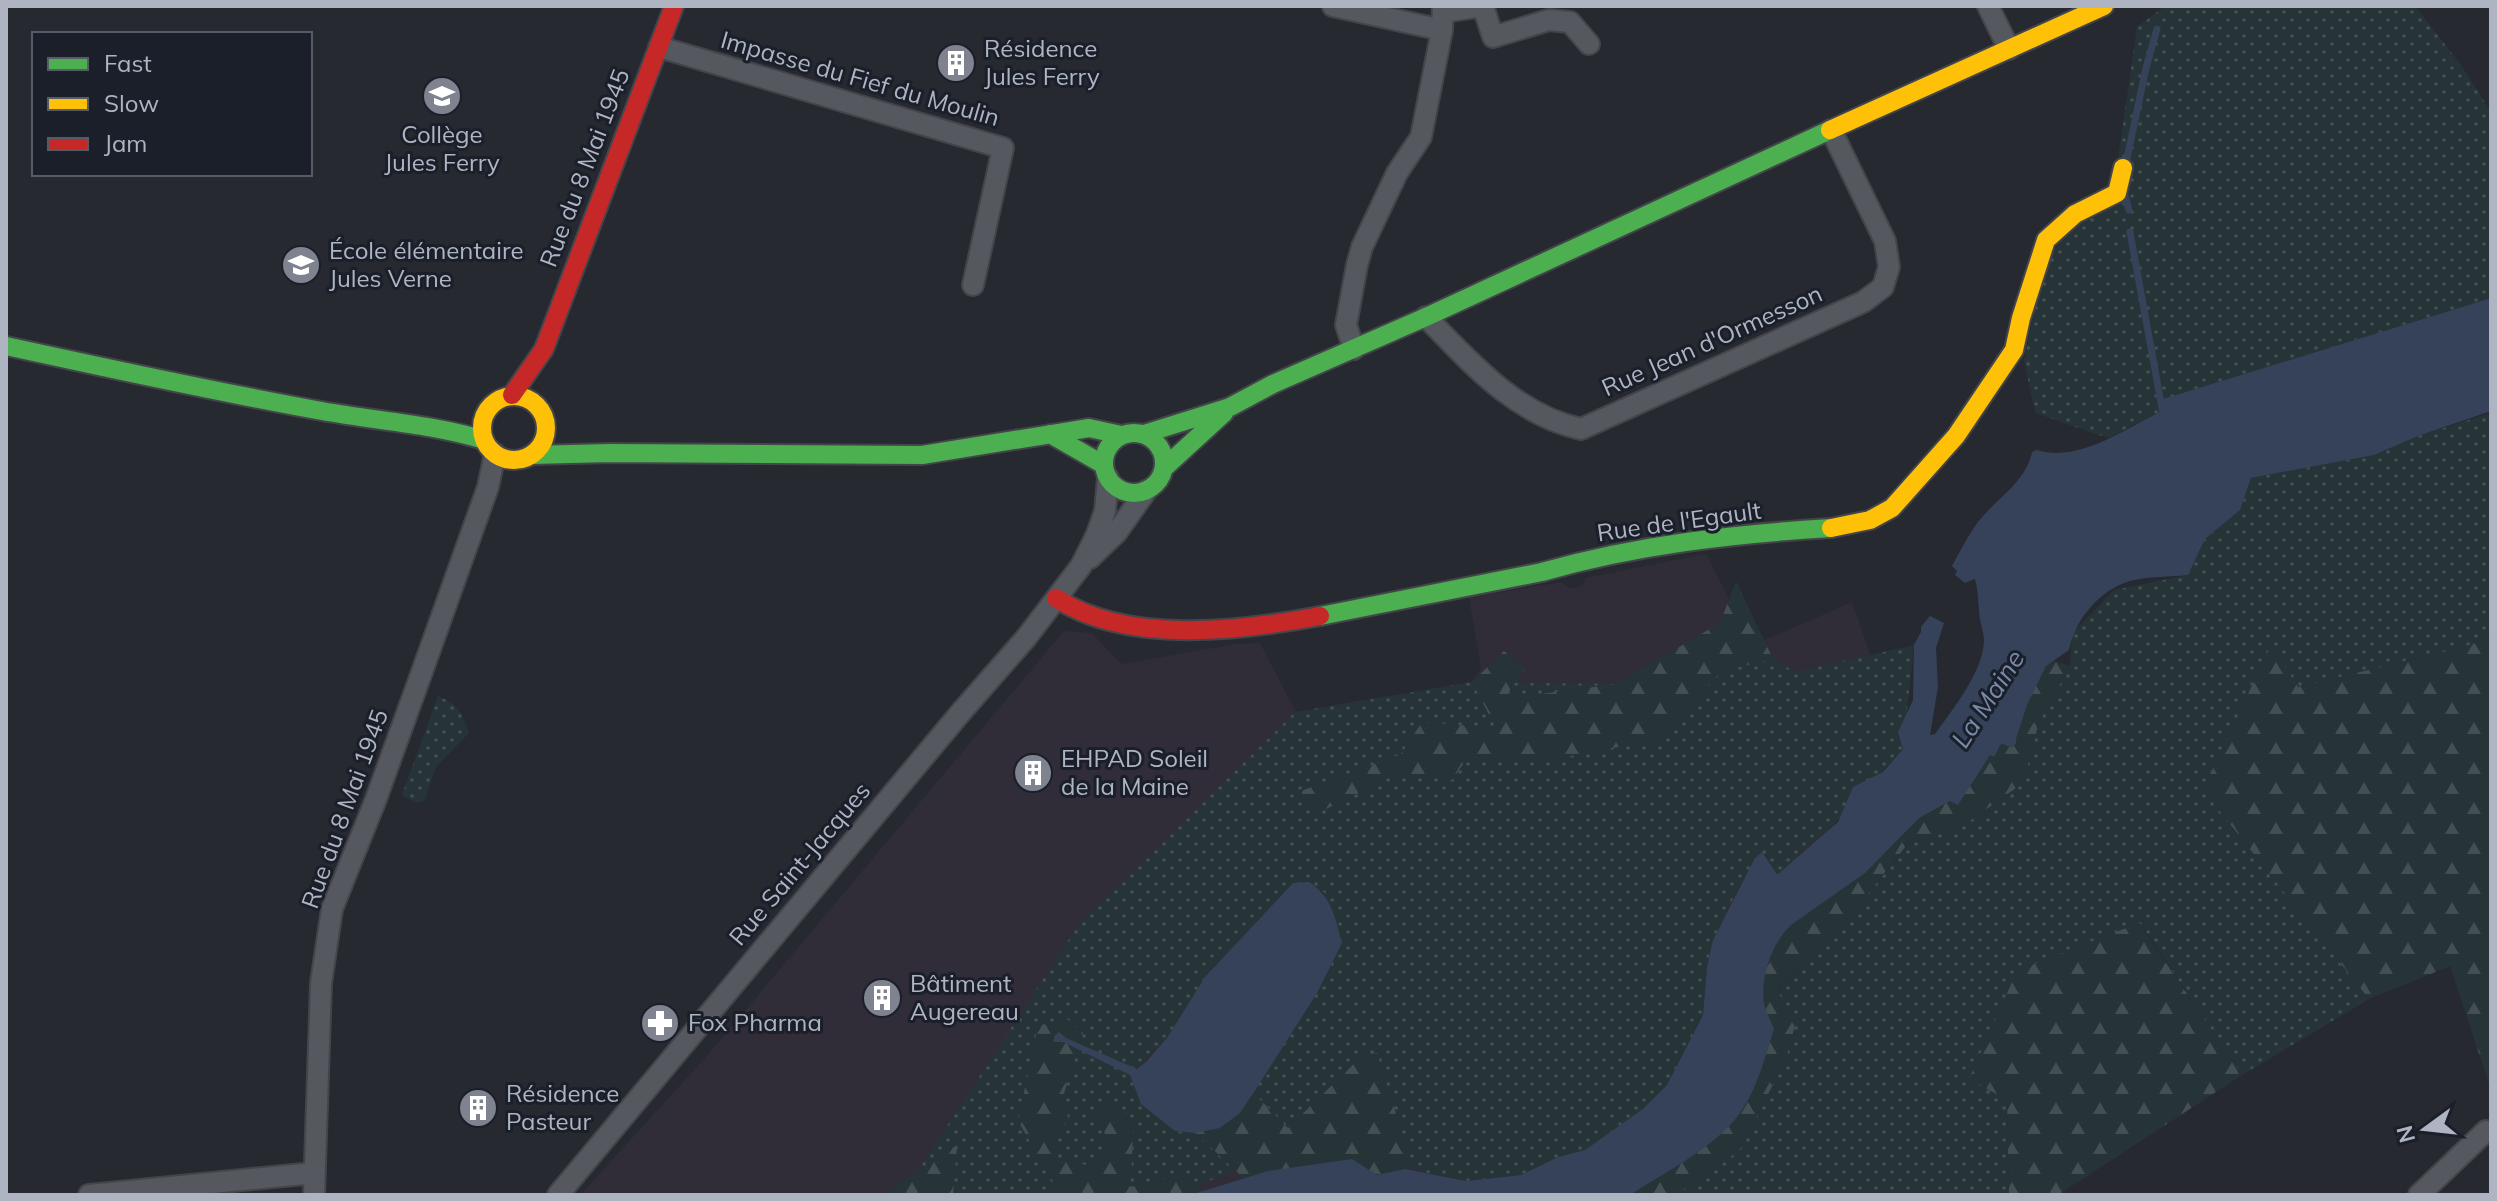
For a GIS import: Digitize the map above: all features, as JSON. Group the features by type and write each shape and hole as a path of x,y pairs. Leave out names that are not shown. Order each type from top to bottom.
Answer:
{"main road":[{"name":"Rue du 8 Mai 1945","path":"512,395 544,349 674,6"},
{"path":"1106,472 1108,447 1121,435 1144,434 1230,407 1273,384 2104,6"},
{"name":"Rue de l'Egault","path":"1056,598 1073,610 1142,627 1209,632 1291,623 1542,572 1593,558 1701,539 1836,528 1870,520 1892,508 1956,436 2014,350 2046,240 2075,214 2117,193 2123,168"},
{"path":"6,346 246,396 443,428 513,460 531,455 601,453 922,455 1089,428 1121,435"},
{"name":"Rue du 8 Mai 1945","path":"542,415 544,349"},
{"path":"443,428 484,414 495,402 512,395 522,397 573,440 601,453"},
{"path":"1050,434 1106,472 1120,490 1138,494 1155,486 1164,468 1230,407"},
{"path":"484,414 481,427 490,447"},
{"path":"531,455 543,441 542,415"},
{"path":"1144,434 1160,447 1164,468"}],"street":[{"path":"1333,6 1443,16 1483,6 1493,37 1549,20 1570,22 1589,44"},
{"path":"1988,6 2009,49"},
{"path":"1354,349 1346,325 1357,265 1397,173 1421,137 1443,16"},
{"name":"Impasse du Fief du Moulin","path":"659,47 1003,148 973,285"},
{"name":"Rue Jean d'Ormesson","path":"1426,317 1508,397 1558,424 1581,429 1863,302 1883,287 1889,267 1885,241 1831,130"},
{"name":"Rue du 8 Mai 1945","path":"314,1195 321,983 332,909 376,799 488,487 490,447"},
{"name":"Rue Saint-Jacques","path":"1081,566 1105,511 1106,472"},
{"name":"Rue Saint-Jacques","path":"558,1195 1026,638 1081,566 1111,540 1146,491"},
{"path":"2419,1195 2486,1131"},
{"path":"89,1195 314,1173"}],"shaded area":[{"path":"1706,554 1753,645 1852,602 1903,749 1823,837 1777,874 1521,1175 1268,1171 1190,1195 580,1195 707,1056 1064,631 1092,633 1121,664 1237,644 1260,643 1296,712 1472,682 1481,668 1469,598 1561,582 1569,588 1582,586 1586,578"}],"green space":[{"path":"2165,6 2415,6 2461,65 2491,112 2491,298 2164,399 2160,412 2108,438 2035,413 2024,360 2044,268 2066,231 2115,179 2137,27"},
{"path":"2491,413 2491,638 2298,688 2271,646 2203,790 2369,999 2242,1075 2140,923 2007,1100 2009,1195 1664,1195 1740,1149 1786,1059 1777,990 1842,925 1908,845 1964,825 2023,783 2039,722 2070,666 2072,634 2114,590 2188,575 2205,539 2240,510 2251,478 2374,455 2418,436"},
{"path":"1736,581 1773,659 1722,671 1656,741 1543,762 1468,757 1452,780 1401,772 1312,816 1301,791 1401,754 1422,722 1496,728 1472,682 1504,651 1525,668 1504,699 1616,684 1720,623"},
{"path":"2491,638 2491,1090 2450,966 2369,999 2203,790 2271,645 2298,687"},
{"path":"1914,645 1903,749 1841,817 1777,874 1743,878 1713,940 1703,1015 1667,1085 1644,1108 1585,1150 1558,1157 1521,1175 1466,1181 1414,1170 1360,1058 1288,1128 1253,1093 1317,993 1342,942 1324,892 1293,883 1205,977 1167,1038 1130,1075 1141,1104 1175,1131 1195,1133 1235,1170 1198,1186 1187,1173 1130,1188 1134,1121 1107,1137 1096,1167 1059,1160 1050,1139 1083,1032 1018,1121 1061,1195 913,1195 917,1172 1077,927 1295,712 1472,682 1616,684 1773,659 1795,672"},
{"path":"2045,658 2070,666 2039,722 2023,783 1964,825 1907,845 1842,925 1777,989 1795,1025 1786,1059 1740,1149 1710,1174 1674,1195 1583,1195 1631,1171 1765,927"},
{"path":"438,696 458,710 469,733 436,767 424,801 416,803 402,795"},
{"path":"2139,923 2242,1075 2058,1195 2009,1195 2007,1100 1969,1079 2017,971"},
{"path":"1066,1018 1083,1032 1062,1100 1069,1120 1050,1140 1059,1160 1096,1167 1107,1137 1094,1116 1111,1099 1134,1121 1130,1187 1187,1173 1205,1195 1061,1195 1018,1121 1038,1026"},
{"path":"1377,1053 1410,1159 1408,1182 1255,1189 1183,1121 1237,1076 1288,1128 1360,1058"},
{"path":"957,1145 953,1195 882,1195"}],"water":[{"name":"La Maine","path":"2491,298 2491,411 2374,455 2251,478 2240,510 2205,539 2188,575 2130,581 2108,591 2090,608 2077,628 2069,650 2046,666 2027,705 2016,743 2012,748 2000,745 1994,757 1990,755 1958,805 1950,801 1919,818 1865,873 1784,932 1773,951 1764,983 1764,1004 1774,1029 1758,1079 1731,1124 1696,1153 1630,1195 1190,1195 1268,1171 1352,1159 1377,1175 1405,1169 1466,1181 1521,1175 1558,1157 1585,1150 1644,1108 1667,1085 1703,1015 1713,940 1755,858 1762,852 1779,873 1838,822 1853,787 1883,772 1903,749 1898,732 1913,700 1914,645 1921,627 1930,616 1944,623 1936,648 1938,687 1930,735 1935,734 1966,690 1978,665 1984,637 1975,579 1965,583 1955,575 1957,571 1952,566 1978,522 2024,472 2032,452 2069,452 2085,448 2160,412 2163,399"},
{"path":"1309,882 1328,901 1342,943 1317,993 1258,1086 1240,1113 1220,1128 1195,1133 1175,1131 1141,1104 1130,1075 1063,1042 1053,1042 1059,1032 1066,1038 1137,1069 1167,1038 1205,977 1293,883"}],"waterway":[{"path":"2126,163 2157,29"},
{"path":"2125,195 2129,210"},
{"path":"2130,232 2163,414"}],"traffic: fast":[{"path":"1144,434 1230,407 1273,384 1426,317 1830,130"},
{"path":"6,346 243,396 424,426 484,440"},
{"path":"1164,468 1224,413"},
{"path":"531,455 922,455 1089,428 1121,435"},
{"path":"1134,433 1146,435 1155,442 1162,451 1164,463 1162,475 1155,484 1146,491 1134,493 1122,491 1113,484 1106,475 1104,463 1106,451 1113,442 1122,435 1134,433"},
{"path":"1050,434 1104,465"},
{"path":"1320,616 1649,548 1721,537 1831,528"}],"traffic: slow":[{"path":"1830,130 2104,6"},
{"path":"1831,528 1870,520 1892,508 1956,436 2014,350 2046,240 2075,214 2117,193 2123,168"},
{"path":"514,396 526,398 537,405 544,416 546,428 544,440 537,451 526,458 514,460 502,458 491,451 484,440 482,428 484,416 491,405 502,398 514,396"}],"traffic: jam":[{"path":"512,395 544,349 674,6"},
{"path":"1056,598 1084,613 1116,623 1150,628 1220,629 1320,616"}],"place":[{"name":"Résidence Jules Ferry","path":"956,63"},
{"name":"Collège Jules Ferry","path":"442,96"},
{"name":"École élémentaire Jules Verne","path":"301,265"},
{"name":"EHPAD Soleil de la Maine","path":"1033,773"},
{"name":"Bâtiment Augereau","path":"882,998"},
{"name":"Fox Pharma","path":"660,1023"},
{"name":"Résidence Pasteur","path":"478,1108"}]}
